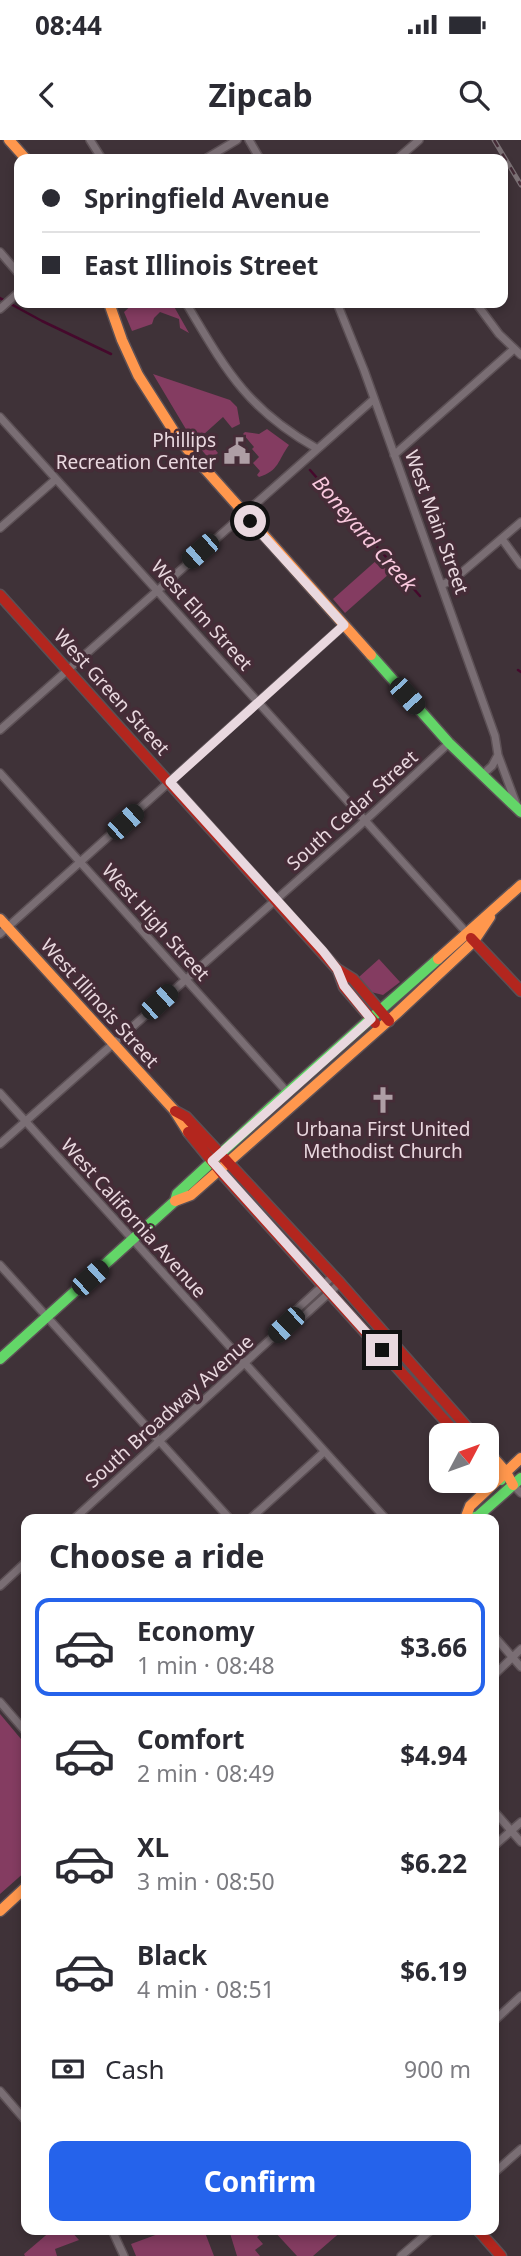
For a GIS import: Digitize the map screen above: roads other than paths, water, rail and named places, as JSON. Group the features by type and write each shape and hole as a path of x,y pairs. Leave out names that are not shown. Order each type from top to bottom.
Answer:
{"street":[{"path":"9,140 22,154"},
{"path":"213,154 237,140"},
{"path":"403,154 419,140"},
{"path":"0,252 14,268"},
{"path":"111,308 132,363 157,410 180,441 449,743 519,810"},
{"path":"189,308 220,360 244,393 274,421 316,449"},
{"name":"West Main Street","path":"339,308 441,585 519,810"},
{"path":"480,308 499,334 521,355"},
{"path":"394,455 514,349"},
{"path":"0,730 374,400"},
{"name":"West Elm Street","path":"0,417 521,991"},
{"path":"0,528 56,479"},
{"path":"441,585 453,580 521,522"},
{"path":"502,539 521,565"},
{"name":"West Green Street","path":"0,595 337,969 353,979 389,1021"},
{"path":"4,931 344,625"},
{"name":"South Cedar Street","path":"0,1144 449,743"},
{"path":"482,775 492,766 498,755"},
{"name":"West High Street","path":"0,773 288,1093"},
{"path":"220,1162 288,1093 521,885"},
{"path":"0,1359 175,1201 177,1194 220,1162 389,1021 474,941 494,910"},
{"name":"West Illinois Street","path":"0,919 4,931 174,1110 186,1117 220,1162 327,1289 447,1423"},
{"name":"West Green Street","path":"337,969 344,986 380,1028"},
{"name":"West California Avenue","path":"0,1093 381,1514"},
{"name":"West Illinois Street","path":"220,1162 336,1280 463,1423"},
{"path":"0,1265 225,1514"},
{"name":"South Broadway Avenue","path":"80,1514 286,1325 291,1315 336,1280"},
{"path":"255,1514 324,1451"},
{"path":"467,1514 470,1506 521,1458"},
{"path":"499,1470 502,1475"},
{"path":"499,1474 517,1481 521,1493"},
{"path":"480,1514 517,1481"},
{"path":"0,1586 21,1567"},
{"path":"499,1642 521,1667"},
{"path":"499,1670 521,1649"},
{"path":"0,1702 21,1723"},
{"path":"499,1817 521,1842"},
{"path":"499,1842 521,1822"},
{"path":"0,1911 21,1892"},
{"path":"499,2016 521,1996"},
{"path":"0,2091 21,2115"},
{"path":"499,2169 521,2149"},
{"path":"115,2235 124,2256"},
{"path":"401,2256 425,2235"},
{"path":"482,2235 501,2256"}],"waterway":[{"name":"Boneyard Creek","path":"0,298 14,306"},
{"name":"Boneyard Creek","path":"18,308 111,354"},
{"name":"Boneyard Creek","path":"310,470 420,596"}],"railway":[{"path":"494,140 502,154"},
{"path":"508,163 521,185"}],"place":[{"name":"Phillips Recreation Center","path":"237,451"},
{"name":"Urbana First United Methodist Church","path":"383,1100"}]}
